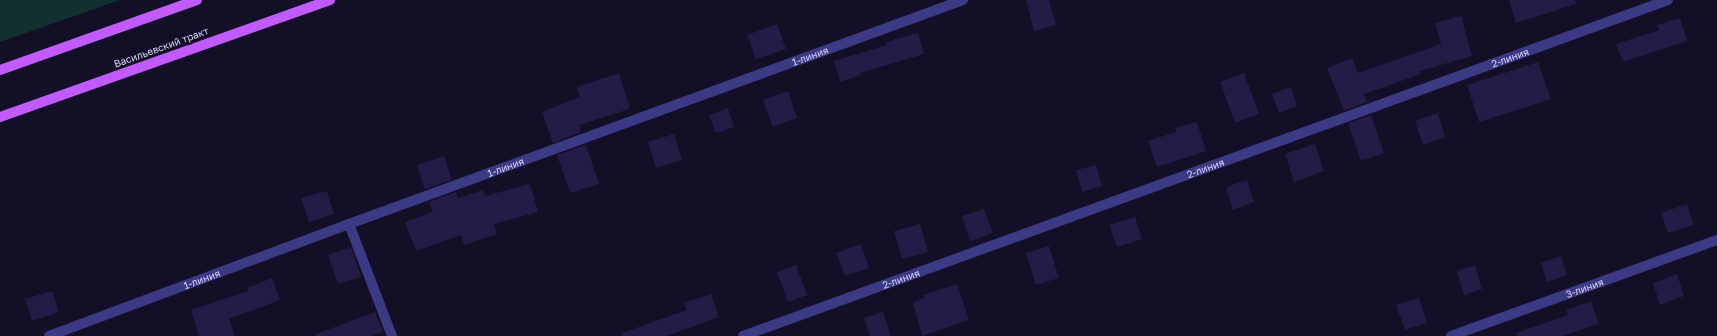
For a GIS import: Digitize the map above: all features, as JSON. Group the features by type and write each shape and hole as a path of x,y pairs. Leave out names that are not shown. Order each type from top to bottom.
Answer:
{"main road":[{"path":"0,70 197,0"},
{"name":"Васильевский тракт","path":"0,117 330,0"}],"street":[{"name":"1-линия","path":"49,336 349,224 963,0"},
{"name":"2-линия","path":"743,336 1668,0"},
{"path":"349,224 392,336"},
{"name":"3-линия","path":"1452,336 1717,240"}],"green space":[{"path":"0,0 120,0 0,42"}],"building":[{"path":"1026,0 1049,0 1056,25 1034,31"},
{"path":"1509,0 1575,0 1576,4 1516,23"},
{"path":"1461,16 1472,56 1420,71 1421,74 1364,94 1367,102 1344,111 1327,68 1352,58 1358,73 1441,44 1435,23"},
{"path":"1680,18 1687,41 1623,62 1616,44 1659,30 1657,25"},
{"path":"777,24 786,49 756,59 747,35"},
{"path":"918,33 924,54 860,73 861,75 840,82 834,61 887,45 886,42"},
{"path":"1538,62 1551,99 1479,122 1467,85"},
{"path":"619,73 630,109 579,125 581,132 553,143 542,112 580,97 577,87"},
{"path":"1244,73 1259,114 1235,123 1220,82"},
{"path":"1291,87 1297,106 1279,113 1272,94"},
{"path":"788,91 797,118 773,127 763,100"},
{"path":"728,108 734,127 716,133 709,115"},
{"path":"1438,113 1445,137 1423,145 1415,121"},
{"path":"1371,115 1384,153 1361,161 1348,123"},
{"path":"1197,122 1206,151 1157,167 1148,141 1176,132 1175,128"},
{"path":"674,134 682,160 656,168 648,142"},
{"path":"1315,144 1324,171 1294,182 1285,154"},
{"path":"586,145 599,184 570,193 557,155"},
{"path":"444,156 452,180 425,189 417,165"},
{"path":"1096,165 1102,186 1082,192 1076,170"},
{"path":"1247,180 1254,202 1233,210 1226,187"},
{"path":"530,184 538,212 494,224 497,234 464,245 461,235 416,251 405,222 433,212 429,202 456,192 458,198 483,190 485,196"},
{"path":"327,191 334,214 309,222 301,198"},
{"path":"1687,204 1694,225 1668,233 1661,213"},
{"path":"984,209 993,233 970,241 962,216"},
{"path":"1135,217 1142,239 1117,247 1109,225"},
{"path":"920,224 928,252 902,259 894,231"},
{"path":"861,244 869,268 845,276 836,253"},
{"path":"1049,246 1059,278 1036,285 1026,253"},
{"path":"351,247 361,277 338,284 328,255"},
{"path":"1561,256 1567,275 1547,282 1541,263"},
{"path":"796,265 807,295 788,302 777,272"},
{"path":"1475,265 1482,289 1464,295 1457,271"},
{"path":"1677,274 1684,296 1660,305 1653,283"},
{"path":"272,278 280,300 229,319 235,336 199,336 191,310 248,291 247,288"},
{"path":"957,284 969,320 922,336 913,302 924,298 923,295"},
{"path":"52,291 59,312 32,321 25,299"},
{"path":"711,294 719,317 667,336 622,336 622,333 687,310 684,303"},
{"path":"1419,298 1427,323 1405,330 1396,305"},
{"path":"1591,301 1599,324 1562,336 1517,336 1516,333 1568,315 1566,310"},
{"path":"375,312 383,332 372,336 316,336 316,334"},
{"path":"883,312 891,336 870,336 864,318"}]}
